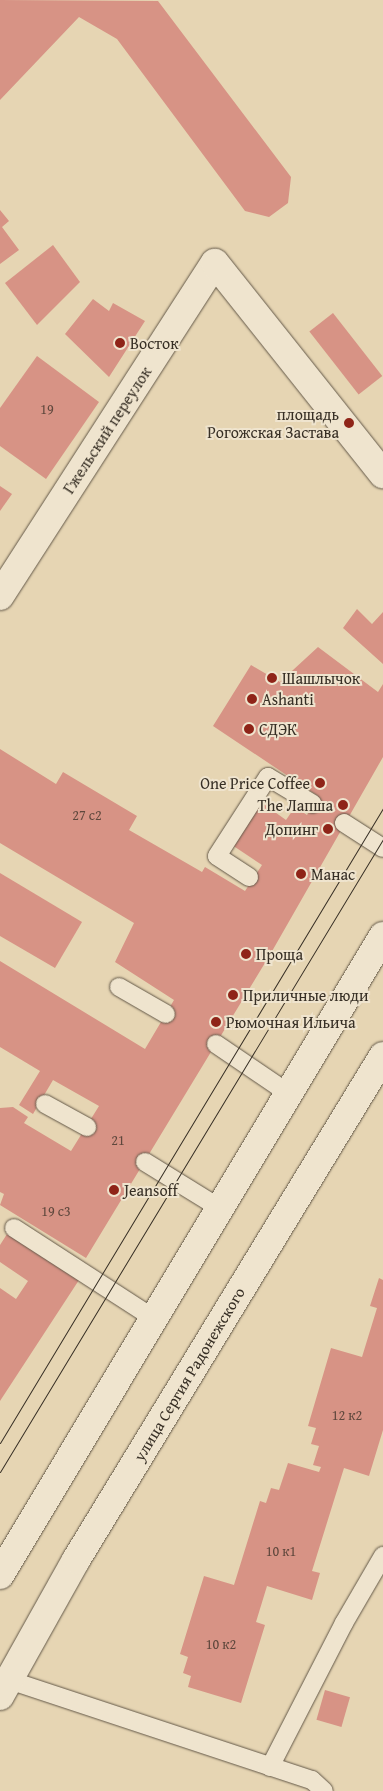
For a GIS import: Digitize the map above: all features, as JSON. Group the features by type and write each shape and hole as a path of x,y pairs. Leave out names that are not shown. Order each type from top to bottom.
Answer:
{"main road":[{"name":"Гжельский переулок","path":"0,596 215,263 383,474"},
{"path":"0,1575 218,1208 383,936"},
{"name":"улица Сергия Радонежского","path":"4,1688 76,1560 383,1056"}],"lane":[{"path":"249,877 217,856 268,777 313,804"},
{"path":"344,823 383,848"},
{"path":"119,987 166,1014"},
{"path":"216,1044 288,1093"},
{"path":"45,1104 87,1127"},
{"path":"145,1162 218,1208"},
{"path":"14,1228 153,1318"},
{"path":"270,1767 344,1623 383,1556"},
{"path":"4,1688 312,1780 324,1791"}],"building":[{"path":"0,0 158,1 291,177 288,203 269,217 245,211 117,39 79,17 0,100"},
{"path":"0,210 9,221 2,227 19,250 0,264"},
{"path":"53,245 80,282 37,325 5,283"},
{"path":"93,299 109,311 113,303 145,321 109,377 65,334"},
{"path":"333,313 382,376 359,395 309,331"},
{"path":"37,356 99,402 46,479 0,446 0,408"},
{"path":"0,486 12,494 0,511"},
{"path":"357,609 372,624 383,612 383,664 343,628"},
{"path":"318,647 378,692 383,684 383,757 271,953 86,1258 0,1205 4,1194 0,1192 0,1108 13,1107 28,1117 24,1123 71,1151 99,1106 53,1080 33,1114 19,1105 40,1071 0,1047 0,961 145,1049 174,1000 115,962 134,923 0,843 0,749 56,784 63,772 137,816 129,830 202,872 205,867 245,891 262,865 229,843 258,800 286,820 295,807 307,815 318,796 213,726 251,665 280,682"},
{"path":"0,873 82,922 55,968 0,936"},
{"path":"9,1231 79,1280 0,1401 0,1288 16,1299 28,1281 0,1262 0,1245"},
{"path":"379,1278 383,1280 383,1430 369,1476 344,1468 312,1571 320,1573 312,1600 267,1586 256,1622 265,1625 241,1703 188,1687 191,1676 183,1673 188,1657 180,1654 204,1576 234,1585 260,1501 266,1503 271,1488 279,1490 288,1463 319,1472 321,1467 313,1465 319,1446 311,1444 316,1428 308,1426 331,1348 362,1357 377,1308 370,1306"},
{"path":"325,1690 350,1697 341,1727 316,1720"}],"tram line":[{"path":"0,1443 383,808"},
{"path":"0,1472 383,839"}],"place":[{"name":"Восток","path":"120,343"},
{"name":"площадь Рогожская Застава","path":"349,423"},
{"name":"Шашлычок","path":"272,678"},
{"name":"Ashanti","path":"252,699"},
{"name":"СДЭК","path":"249,729"},
{"name":"One Price Coffee","path":"320,783"},
{"name":"The Лапша","path":"343,805"},
{"name":"Допинг","path":"328,829"},
{"name":"Манас","path":"301,874"},
{"name":"Проща","path":"246,954"},
{"name":"Приличные люди","path":"233,995"},
{"name":"Рюмочная Ильича","path":"216,1022"},
{"name":"Jeansoff","path":"114,1190"}]}
